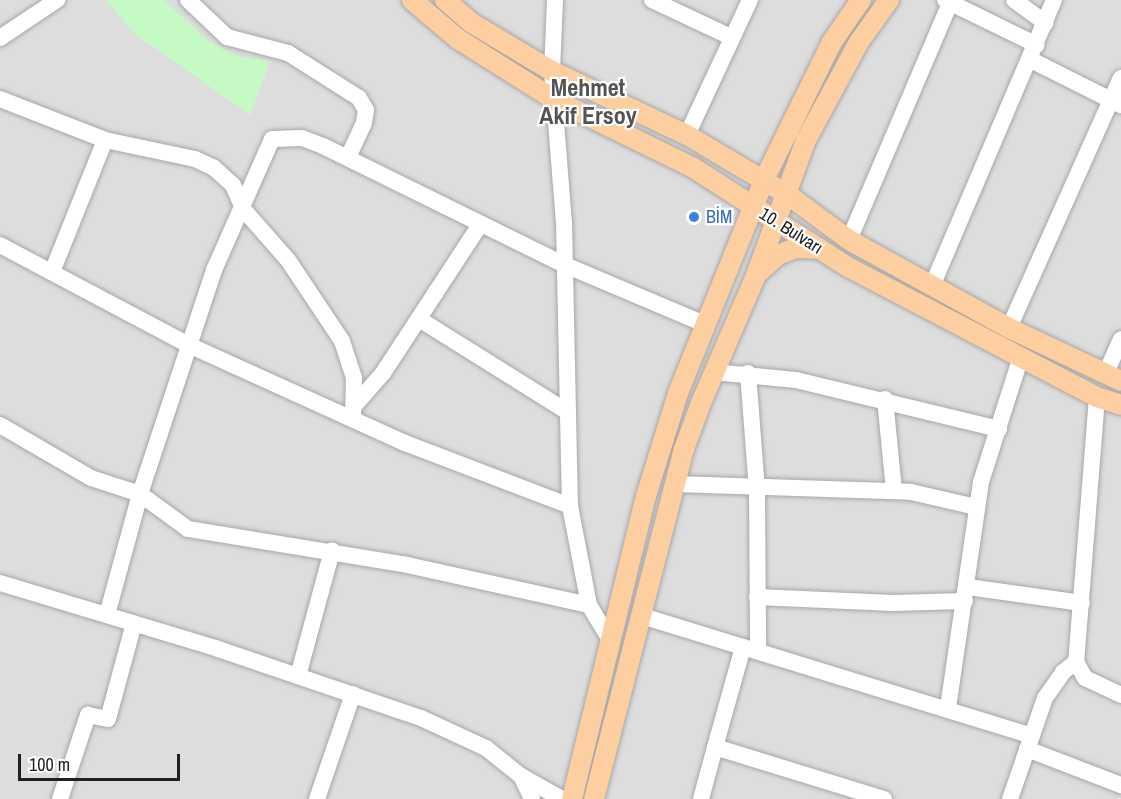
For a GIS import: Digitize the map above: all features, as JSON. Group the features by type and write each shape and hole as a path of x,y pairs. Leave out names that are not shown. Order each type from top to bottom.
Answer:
{"main road":[{"name":"10. Bulvarı","path":"412,0 458,39 557,101 692,167 820,249 1097,397 1121,405"},
{"name":"10. Bulvarı","path":"445,0 470,22 552,71 687,135 764,180 849,240 1009,328 1113,378"},
{"path":"572,799 612,643 646,496 678,393 764,180 832,42 861,0"},
{"path":"594,799 675,484 714,372 788,195 806,140 859,42 889,0"},
{"path":"806,140 802,183 807,199 830,227"},
{"path":"756,275 778,255 795,248 820,249"}],"street":[{"path":"0,38 57,0"},
{"path":"188,0 227,38 288,52 359,98 366,110 364,123 348,158"},
{"path":"555,0 552,71 557,101 565,265 566,411 570,506 589,605 612,643"},
{"path":"652,0 731,36"},
{"path":"687,135 731,36 750,0"},
{"path":"1014,0 1046,23"},
{"path":"932,286 1034,52 1054,0"},
{"path":"849,240 948,1 1116,103"},
{"path":"1009,328 1116,103 1121,78"},
{"path":"0,99 105,140 195,159 214,168 233,185 242,207 288,260 342,341 354,377 353,412"},
{"path":"107,615 140,494 191,346 214,270 272,139 302,138 348,158 565,265 707,325"},
{"path":"52,272 105,140"},
{"path":"353,412 383,373 480,225"},
{"path":"0,245 191,346 353,412 405,443 570,506"},
{"path":"419,319 566,411"},
{"path":"1113,378 1121,339"},
{"path":"948,708 967,594 976,507 1021,357"},
{"path":"714,372 748,373 885,399 999,429"},
{"path":"701,799 715,747 751,649 757,597 757,490 748,373"},
{"path":"1097,397 1076,662 1085,678 1121,695"},
{"path":"885,399 894,491"},
{"path":"0,425 91,478 140,494 188,529 332,551 589,605"},
{"path":"675,484 757,490 894,491 938,496 976,507"},
{"path":"298,676 332,551"},
{"path":"0,583 134,623 421,718 486,748 521,776 562,799"},
{"path":"757,597 893,603 967,594 1082,603"},
{"path":"642,616 948,708 1030,742 1121,785"},
{"path":"60,799 88,715 108,719 134,623"},
{"path":"1010,799 1054,683 1076,662"},
{"path":"318,799 352,694"},
{"path":"715,747 884,799"},
{"path":"521,776 532,799"}],"shaded area":[{"path":"0,0 1121,0 1121,799 0,799"}],"green space":[{"path":"106,0 164,0 208,41 237,56 270,61 250,115 135,34"}],"place":[{"name":"BİM","path":"694,217"}],"district":[{"name":"Mehmet Akif Ersoy","path":"588,102"}]}
